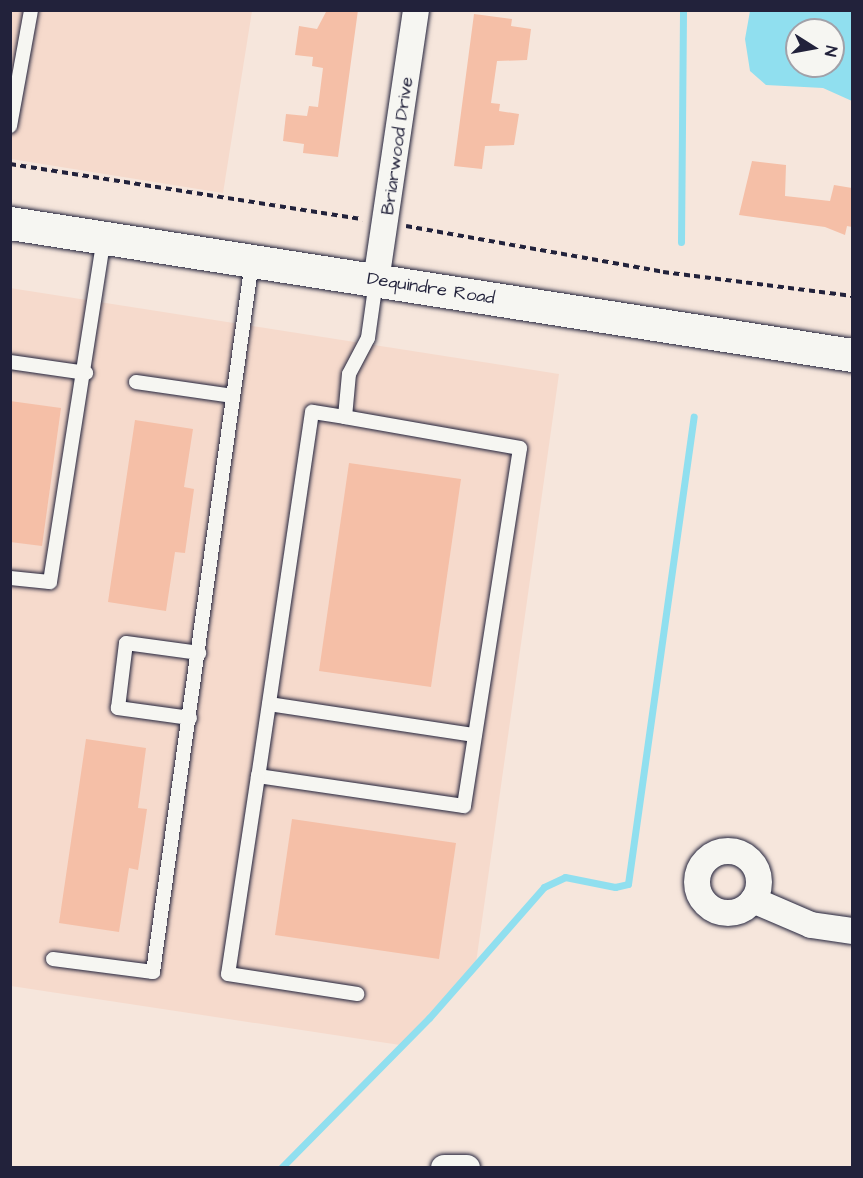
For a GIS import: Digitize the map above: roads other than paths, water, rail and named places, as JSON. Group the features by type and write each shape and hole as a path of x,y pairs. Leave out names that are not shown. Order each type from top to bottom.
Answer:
{"main road":[{"name":"Dequindre Road","path":"10,223 852,355"}],"street":[{"name":"Briarwood Drive","path":"376,281 416,10"},
{"path":"753,900 810,924 852,931"},
{"path":"444,1167 467,1167"}],"lane":[{"path":"10,126 31,10"},
{"path":"10,578 50,582 86,372 104,238"},
{"path":"53,959 153,972 252,261"},
{"path":"345,417 350,374 368,338 376,281"},
{"path":"10,362 86,372"},
{"path":"136,382 232,396"},
{"path":"258,776 464,806 520,448 312,412 228,974 357,994"},
{"path":"190,718 118,708 126,643 199,653"},
{"path":"268,704 475,735"}],"water":[{"path":"750,11 852,11 852,101 823,88 766,85 750,71 745,39"}],"waterway":[{"path":"681,242 683,10"},
{"path":"281,1168 429,1018 544,887 565,877 615,887 628,884 694,417"}]}
